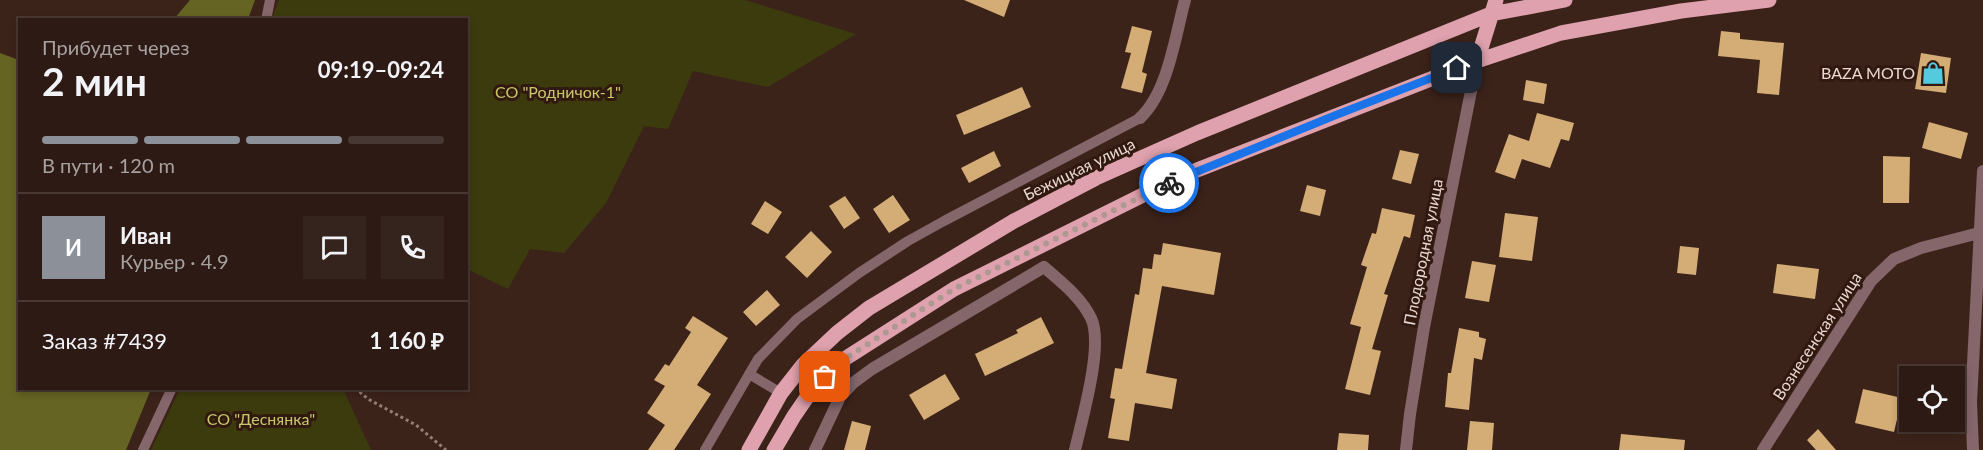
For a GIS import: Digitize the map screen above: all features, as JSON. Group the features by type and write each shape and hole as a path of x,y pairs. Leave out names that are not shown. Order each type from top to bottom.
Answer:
{"main road":[{"name":"Бежицкая улица","path":"749,450 781,393 803,365 837,333 869,308 1014,221 1096,178 1493,7 1566,0"},
{"path":"774,450 814,387 846,358 954,289 1197,170 1477,61 1561,33 1681,11 1769,0"},
{"path":"1477,61 1493,7"}],"street":[{"path":"1140,118 1150,110 1159,94 1185,0"},
{"name":"Плодородная улица","path":"1406,450 1424,327 1477,61"},
{"path":"1973,450 1971,402 1983,171"},
{"name":"Вознесенская улица","path":"1763,450 1871,281 1894,259 1921,248 1979,233"},
{"path":"815,450 840,397 853,383 872,369 1044,267 1078,298 1091,319 1095,339 1094,357 1075,450"}],"lane":[{"path":"266,18 270,0"},
{"path":"705,450 766,349 797,319 860,273 944,221 1140,118"},
{"path":"749,374 781,393"},
{"path":"143,450 171,390"}],"path":[{"path":"357,390 368,399 416,425 446,450"}],"green space":[{"name":"СО \"Родничок-1\"","path":"279,0 745,0 856,34 768,87 693,71 668,129 644,126 606,203 564,253 530,249 508,289 468,269 468,18 272,18"},
{"name":"СО \"Деснянка\"","path":"180,390 343,390 371,450 151,450"}],"shaded area":[{"path":"190,0 255,0 248,18 175,18"},
{"path":"0,53 18,60 18,390 151,390 126,450 0,450"}],"building":[{"path":"964,0 1010,0 1004,17"},
{"path":"1132,26 1152,31 1142,72 1147,74 1142,93 1121,88 1131,53 1125,52"},
{"path":"1721,31 1740,33 1740,39 1784,43 1779,95 1757,93 1760,60 1718,56"},
{"name":"BAZA MOTO","path":"1921,53 1951,58 1946,93 1915,89"},
{"path":"1526,80 1547,84 1544,104 1523,100"},
{"path":"1022,87 1031,107 964,135 956,115"},
{"path":"1537,113 1574,123 1569,141 1561,139 1550,168 1522,159 1515,179 1495,172 1509,134 1529,141"},
{"path":"1929,122 1968,133 1961,159 1922,148"},
{"path":"1400,150 1419,154 1411,184 1392,179"},
{"path":"994,151 1001,166 969,183 961,168"},
{"path":"1883,156 1910,157 1909,203 1883,203"},
{"path":"1307,185 1326,190 1320,216 1300,211"},
{"path":"893,195 910,220 889,233 873,209"},
{"path":"845,196 860,218 844,229 829,206"},
{"path":"765,201 782,212 768,234 751,224"},
{"path":"1382,208 1415,215 1410,238 1404,236 1384,294 1388,295 1372,349 1381,351 1370,395 1345,389 1361,327 1350,324 1367,267 1361,265 1372,233 1376,234"},
{"path":"1505,213 1538,217 1532,261 1499,257"},
{"path":"811,231 832,252 807,278 785,257"},
{"path":"1163,243 1221,253 1214,295 1162,286 1146,373 1177,379 1172,409 1135,403 1129,441 1108,438 1115,399 1110,398 1115,368 1122,369 1135,294 1139,295 1143,268 1152,269 1154,254 1161,255"},
{"path":"1680,246 1699,248 1696,275 1677,273"},
{"path":"1472,261 1496,265 1489,302 1465,298"},
{"path":"1777,264 1819,269 1815,299 1773,293"},
{"path":"767,290 780,305 756,326 743,312"},
{"path":"693,316 728,338 697,385 711,394 674,450 648,450 665,425 647,413 665,386 654,380 665,364 669,366 691,332 685,328"},
{"path":"1041,317 1054,343 985,376 975,354 1018,333 1016,330"},
{"path":"1459,328 1479,332 1479,337 1486,339 1482,360 1474,358 1469,410 1445,407 1448,373 1451,373"},
{"path":"945,374 960,399 924,420 909,395"},
{"path":"1863,389 1899,397 1899,411 1894,432 1855,423"},
{"path":"852,421 871,426 865,450 844,450"},
{"path":"1470,421 1494,423 1492,450 1467,450"},
{"path":"1818,429 1836,450 1816,450 1807,440"},
{"path":"1339,433 1369,435 1368,450 1337,450"},
{"path":"1621,434 1685,440 1684,450 1619,450"}],"way so far":[{"path":"825,377 846,358 954,289 1169,183"}],"place":[{"name":"BAZA MOTO","path":"1933,73"}],"route":[{"path":"1169,183 1457,68"}]}
